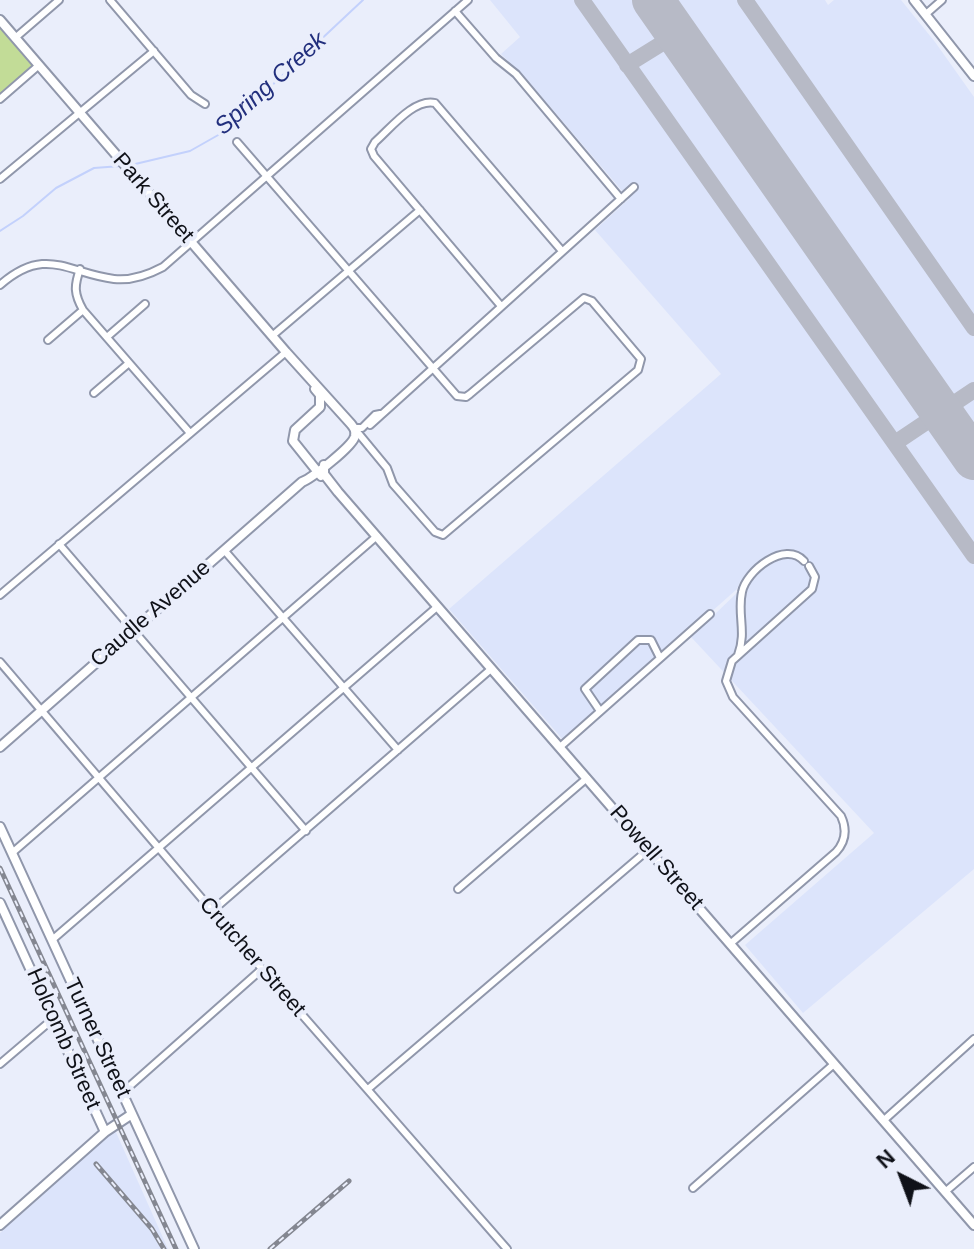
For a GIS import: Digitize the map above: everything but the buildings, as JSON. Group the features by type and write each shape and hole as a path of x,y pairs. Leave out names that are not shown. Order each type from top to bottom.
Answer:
{"street":[{"path":"15,38 59,0"},
{"path":"110,0 191,95 205,104"},
{"path":"0,285 27,267 46,263 114,279 148,275 163,267 468,0"},
{"path":"914,0 974,76"},
{"path":"926,14 942,0"},
{"path":"455,11 496,58 516,74 621,199"},
{"name":"Park Street","path":"0,20 336,406 356,434"},
{"path":"0,179 154,51"},
{"path":"0,99 38,66"},
{"path":"501,306 374,156 371,149 375,142 419,104 429,101 439,106 562,251"},
{"path":"237,142 457,396 466,397 580,300 587,298 642,362 638,370 443,535 435,532 393,484 387,468 356,434"},
{"path":"320,468 375,415 380,414 634,187"},
{"path":"272,336 420,210"},
{"path":"80,269 74,289 83,310 190,433"},
{"path":"107,337 145,304"},
{"path":"48,340 83,310"},
{"path":"0,595 286,352"},
{"path":"94,393 129,363"},
{"name":"Park Street","path":"306,375 320,395 320,407"},
{"path":"310,462 293,441 293,435 320,407 336,406"},
{"name":"Powell Street","path":"310,462 320,468 974,1225"},
{"name":"Caudle Avenue","path":"302,482 310,462"},
{"name":"Caudle Avenue","path":"0,747 320,468"},
{"path":"12,853 377,536"},
{"path":"59,544 306,831"},
{"path":"224,550 398,750"},
{"path":"730,944 836,852 843,843 845,832 841,816 730,692 727,674 743,638 742,592 748,581 781,553 795,553 815,577 812,589 738,655"},
{"path":"52,940 437,607"},
{"path":"560,747 710,614"},
{"path":"600,711 585,689 638,640 651,640 660,658"},
{"name":"Crutcher Street","path":"0,662 507,1249"},
{"path":"212,911 491,669"},
{"path":"458,889 587,778"},
{"name":"Turner Street","path":"0,827 194,1249"},
{"path":"368,1089 649,849"},
{"name":"Holcomb Street","path":"0,903 105,1132"},
{"path":"123,1092 262,969"},
{"path":"0,1064 54,1018"},
{"path":"883,1121 974,1039"},
{"path":"693,1188 834,1064"},
{"path":"0,1225 105,1132 132,1114"},
{"path":"945,1192 974,1167"}],"shaded area":[{"path":"490,0 825,0 828,5 834,0 901,0 974,97 974,869 803,1013 745,945 874,833 691,637 740,590 741,580 737,589 565,742 449,609 721,374 595,230 629,199 529,82 501,54 520,37"},
{"path":"115,1130 168,1249 0,1249 0,1233"}],"green space":[{"path":"0,20 38,66 0,99"}],"waterway":[{"name":"Spring Creek","path":"131,165 190,151 220,134 363,0"},
{"name":"Spring Creek","path":"0,231 56,188 94,168 121,166"}],"taxiway":[{"path":"582,0 974,556"},
{"path":"745,0 974,328"},
{"path":"627,65 677,34"},
{"path":"895,443 974,390"}],"runway":[{"path":"653,0 974,459"}],"railway":[{"path":"0,868 176,1249"},
{"path":"96,1164 152,1229 164,1249"},
{"path":"270,1249 349,1181"}]}
